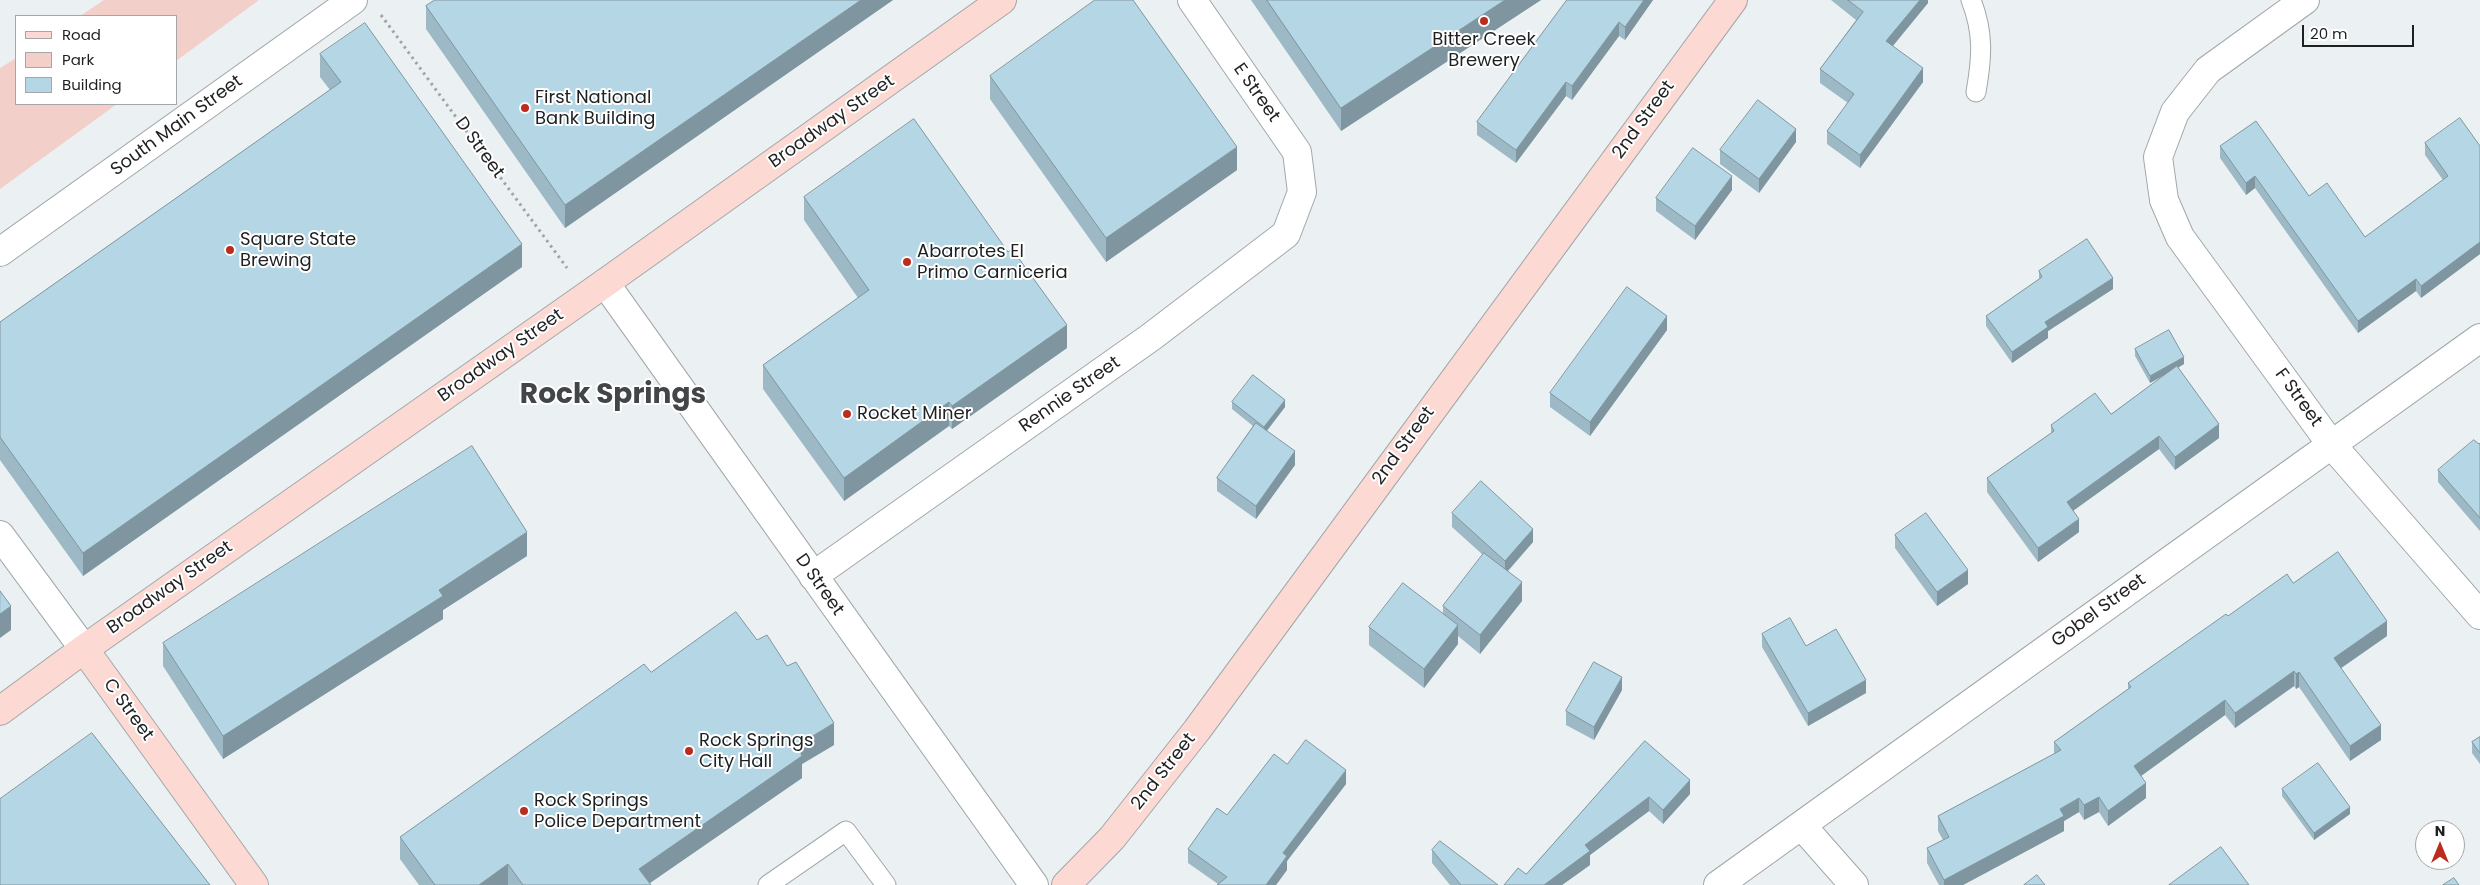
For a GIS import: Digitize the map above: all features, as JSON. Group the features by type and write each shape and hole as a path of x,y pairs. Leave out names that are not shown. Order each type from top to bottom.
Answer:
{"street":[{"name":"Broadway Street","path":"0,711 84,648 596,289 1002,0"},
{"name":"E Street","path":"1192,0 1297,152 1302,192"},
{"name":"2nd Street","path":"1066,885 1112,838 1197,730 1733,0"},
{"name":"F Street","path":"2305,0 2208,70 2174,112 2158,157 2164,200 2180,237 2331,444 2480,615"},
{"name":"South Main Street","path":"0,252 365,4"},
{"name":"Rennie Street","path":"812,576 1152,337 1286,234 1302,192"},
{"name":"D Street","path":"596,289 812,576 1034,885"},
{"name":"Gobel Street","path":"1718,885 2480,338"},
{"name":"C Street","path":"0,535 84,648 254,885"},
{"path":"1802,826 1854,885"}],"lane":[{"path":"1971,0 1978,18 1982,56 1976,92"},
{"path":"768,885 846,831 886,885"}],"path":[{"name":"D Street","path":"365,4 596,289"}],"green space":[{"path":"104,0 259,0 178,60 178,15 82,15"},
{"path":"15,59 15,105 116,105 0,189 0,68"}],"building":[{"path":"435,0 861,0 565,205 426,6"},
{"path":"1095,0 1133,0 1237,147 1106,238 990,76"},
{"path":"1267,0 1505,0 1341,108"},
{"path":"1567,0 1644,0 1625,27 1619,22 1572,86 1566,82 1516,150 1477,122"},
{"path":"1848,0 1920,0 1886,41 1923,68 1860,155 1827,131 1854,94 1820,69 1863,12"},
{"path":"365,23 522,244 83,553 0,437 0,322 341,82 320,54"},
{"path":"1758,100 1796,129 1759,179 1720,150"},
{"path":"2460,118 2480,146 2480,242 2421,286 2416,279 2358,321 2255,176 2246,183 2220,146 2256,121 2309,196 2327,183 2365,237 2448,176 2425,143"},
{"path":"914,119 1008,252 1012,249 1067,325 952,406 949,402 844,478 763,365 869,290 804,197"},
{"path":"1693,148 1732,176 1695,226 1656,198"},
{"path":"2087,239 2113,278 2045,322 2048,327 2012,352 1986,316 2042,277 2039,271"},
{"path":"1627,287 1667,316 1590,422 1550,393"},
{"path":"2169,330 2184,357 2150,376 2135,349"},
{"path":"2177,366 2219,424 2175,457 2159,436 2067,502 2079,519 2038,548 1987,478 2054,431 2051,425 2095,393 2111,414"},
{"path":"1253,375 1285,400 1264,427 1232,402"},
{"path":"1256,423 1295,451 1256,506 1217,478"},
{"path":"2474,440 2480,443 2480,518 2438,470"},
{"path":"472,446 527,532 439,590 443,596 223,736 163,643"},
{"path":"1481,481 1533,529 1505,561 1452,513"},
{"path":"1926,513 1968,570 1937,592 1895,535"},
{"path":"2338,552 2387,621 2334,658 2381,725 2350,746 2299,672 2296,674 2294,671 2235,713 2225,700 2134,766 2146,783 2108,811 2099,797 2084,805 2079,798 2060,809 2064,816 1944,880 1927,848 1949,837 1938,816 2061,750 2054,742 2131,687 2128,683 2287,574 2293,583"},
{"path":"1484,553 1522,582 1480,635 1443,606"},
{"path":"1403,583 1458,625 1424,669 1369,627"},
{"path":"0,591 11,606 0,614"},
{"path":"736,612 757,640 767,635 787,666 796,662 834,723 798,745 802,756 639,869 651,885 523,885 508,864 479,885 435,885 400,837 644,664 651,672"},
{"path":"1790,618 1806,646 1836,629 1866,680 1808,713 1762,634"},
{"path":"1594,662 1622,677 1594,727 1566,711"},
{"path":"92,733 210,885 0,885 0,799"},
{"path":"2480,737 2480,753 2472,742"},
{"path":"1306,740 1346,770 1283,853 1287,856 1266,885 1217,885 1227,877 1188,849 1217,808 1227,815 1274,754 1287,764"},
{"path":"1645,741 1690,780 1663,810 1649,797 1585,845 1590,851 1544,885 1504,885 1518,868 1526,874"},
{"path":"2318,763 2350,807 2314,833 2282,789"},
{"path":"1440,841 1498,885 1461,885 1432,850"},
{"path":"2221,847 2249,885 2169,885"},
{"path":"2037,875 2045,885 2024,885"},
{"path":"2454,878 2459,885 2443,885"}],"place":[{"name":"Bitter Creek Brewery","path":"1484,21"},
{"name":"First National Bank Building","path":"525,108"},
{"name":"Square State Brewing","path":"230,250"},
{"name":"Abarrotes El Primo Carniceria","path":"907,262"},
{"name":"Rocket Miner","path":"847,414"},
{"name":"Rock Springs City Hall","path":"689,751"},
{"name":"Rock Springs Police Department","path":"524,811"}],"district":[{"name":"Rock Springs","path":"613,396"}]}
